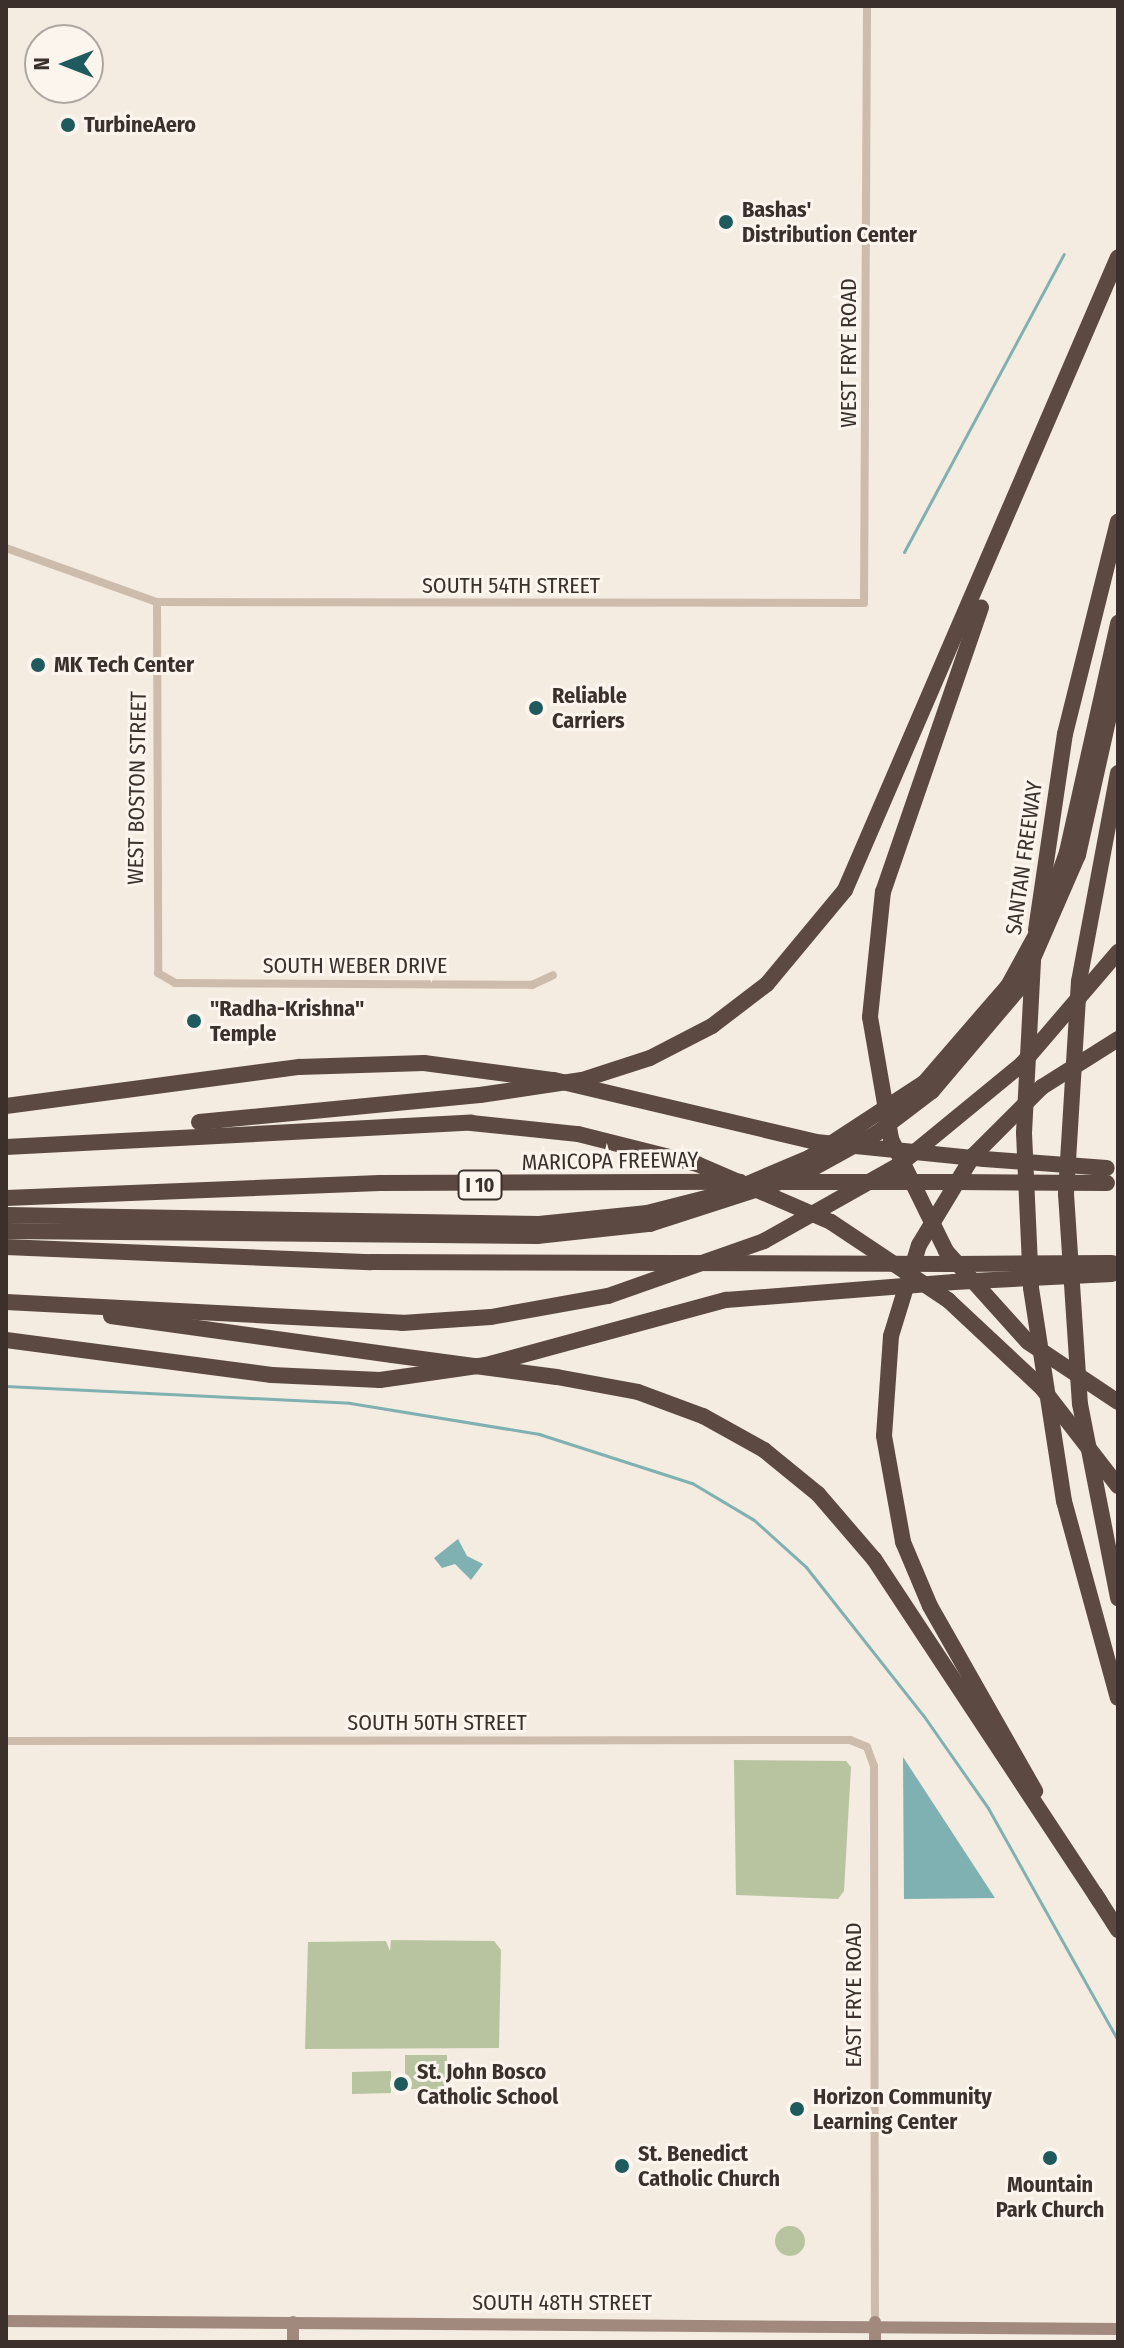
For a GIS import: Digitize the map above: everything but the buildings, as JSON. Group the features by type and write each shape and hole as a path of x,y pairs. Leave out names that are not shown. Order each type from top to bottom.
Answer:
{"highway":[{"path":"6,1147 573,1082 650,1058 753,996 836,904 876,827 1118,257"},
{"path":"1006,521 883,892 870,1017 891,1139 946,1251 1028,1342 1118,1402"},
{"name":"SANTAN FREEWAY","path":"1118,521 1080,666 1047,838 1025,1065 1026,1209 1054,1455 1118,1698"},
{"path":"6,1215 539,1224 647,1213 798,1163 925,1082 1008,986 1044,918 1073,853 1118,623"},
{"path":"6,1231 306,1235 595,1233 705,1211 817,1167 908,1110 976,1047 1037,960 1073,853 1118,676"},
{"path":"1118,773 1076,1004 1066,1229 1080,1404 1118,1598"},
{"path":"6,1302 402,1323 508,1315 608,1296 764,1241 899,1165 1022,1064 1118,952"},
{"path":"1100,1902 954,1651 909,1559 885,1444 891,1336 919,1245 973,1156 1042,1087 1118,1039"},
{"path":"6,1106 299,1067 424,1063 543,1078 816,1142 1113,1176"},
{"path":"39,1144 471,1123 598,1138 697,1164 831,1222 948,1300 1042,1388 1118,1486"},
{"name":"MARICOPA FREEWAY","path":"6,1198 380,1183 954,1182 1113,1176"},
{"path":"6,1247 371,1262 953,1264 1115,1268"},
{"path":"6,1340 272,1375 380,1380 468,1369 726,1300 1115,1268"},
{"path":"34,1304 557,1377 638,1392 703,1416 764,1450 818,1494 874,1559 1118,1930"}],"street":[{"name":"WEST FRYE ROAD","path":"864,603 867,6"},
{"name":"SOUTH 54TH STREET","path":"6,548 157,602 864,603"},
{"name":"WEST BOSTON STREET","path":"157,602 158,973"},
{"name":"SOUTH WEBER DRIVE","path":"158,973 175,983 520,985 553,975"},
{"name":"SOUTH 50TH STREET","path":"6,1741 850,1740 867,1747"},
{"name":"EAST FRYE ROAD","path":"867,1747 874,1766 875,2342"},
{"name":"SOUTH 48TH STREET","path":"6,2321 875,2322 1118,2329"},
{"path":"293,2322 293,2342"}],"green space":[{"path":"734,1760 846,1761 851,1767 844,1891 838,1899 736,1895"},
{"path":"391,1940 494,1941 501,1950 499,2048 305,2049 308,1942 386,1941 390,1951"},
{"path":"405,2055 447,2055 447,2089 405,2089"},
{"path":"391,2071 391,2093 352,2094 352,2072"},
{"path":"790,2226 796,2227 804,2235 804,2247 796,2255 790,2256 784,2255 776,2247 775,2241 776,2235 784,2227"}],"water":[{"path":"458,1539 467,1556 483,1564 471,1580 455,1564 442,1568 434,1558"},
{"path":"903,1757 995,1898 904,1899"}],"waterway":[{"path":"904,552 1064,254"},
{"path":"6,1386 350,1403 539,1434 692,1483 754,1520 806,1567 923,1715 988,1808 1118,2041"}],"place":[{"name":"TurbineAero","path":"68,125"},
{"name":"Bashas' Distribution Center","path":"726,222"},
{"name":"MK Tech Center","path":"38,665"},
{"name":"Reliable Carriers","path":"536,708"},
{"name":"\"Radha-Krishna\" Temple","path":"194,1021"},
{"name":"St. John Bosco Catholic School","path":"401,2084"},
{"name":"Horizon Community Learning Center","path":"797,2109"},
{"name":"Mountain Park Church","path":"1050,2158"},
{"name":"St. Benedict Catholic Church","path":"622,2166"}]}
